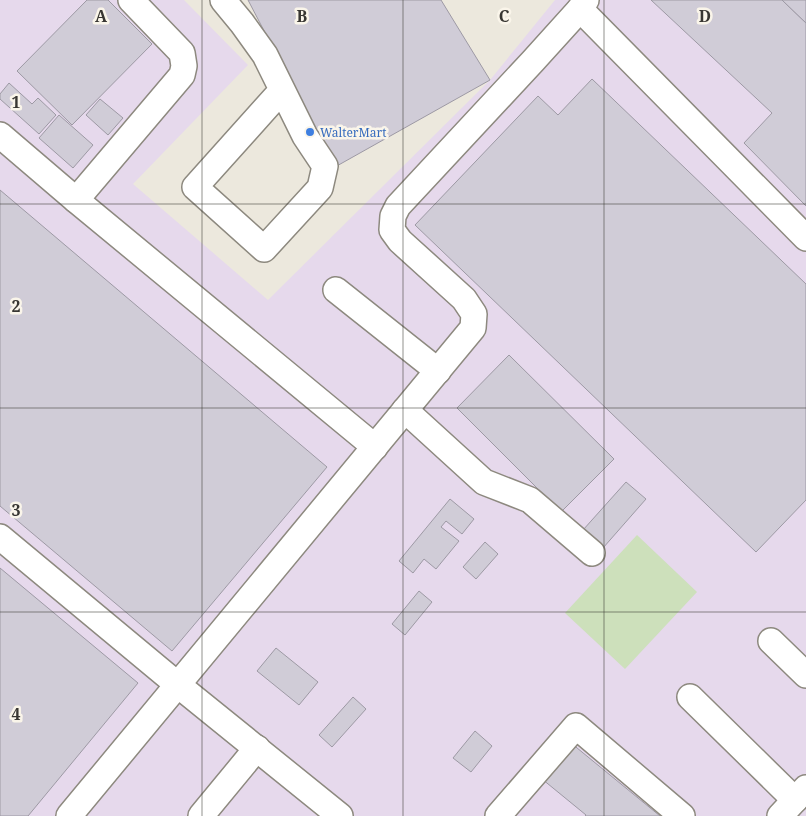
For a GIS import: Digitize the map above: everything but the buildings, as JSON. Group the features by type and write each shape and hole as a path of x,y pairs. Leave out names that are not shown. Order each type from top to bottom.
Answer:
{"lane":[{"path":"76,200 182,75 184,66 182,53 131,0"},
{"path":"223,0 265,55 305,136 325,166 320,188 264,250 195,187 282,90"},
{"path":"70,816 473,328 474,314 464,299 400,241 392,230 394,216 398,206 534,62 583,4 806,238"},
{"path":"0,135 375,447"},
{"path":"336,290 438,371"},
{"path":"405,410 484,482 530,500 592,553"},
{"path":"0,537 340,816"},
{"path":"771,641 806,675"},
{"path":"690,697 794,801"},
{"path":"498,816 576,726 682,816"},
{"path":"201,816 256,748"}],"shaded area":[{"path":"0,0 184,0 248,65 133,184 268,300 490,80 555,0 806,0 806,816 0,816"}],"green space":[{"path":"637,535 697,592 625,669 565,613"}],"place":[{"name":"WalterMart","path":"310,132"}]}
